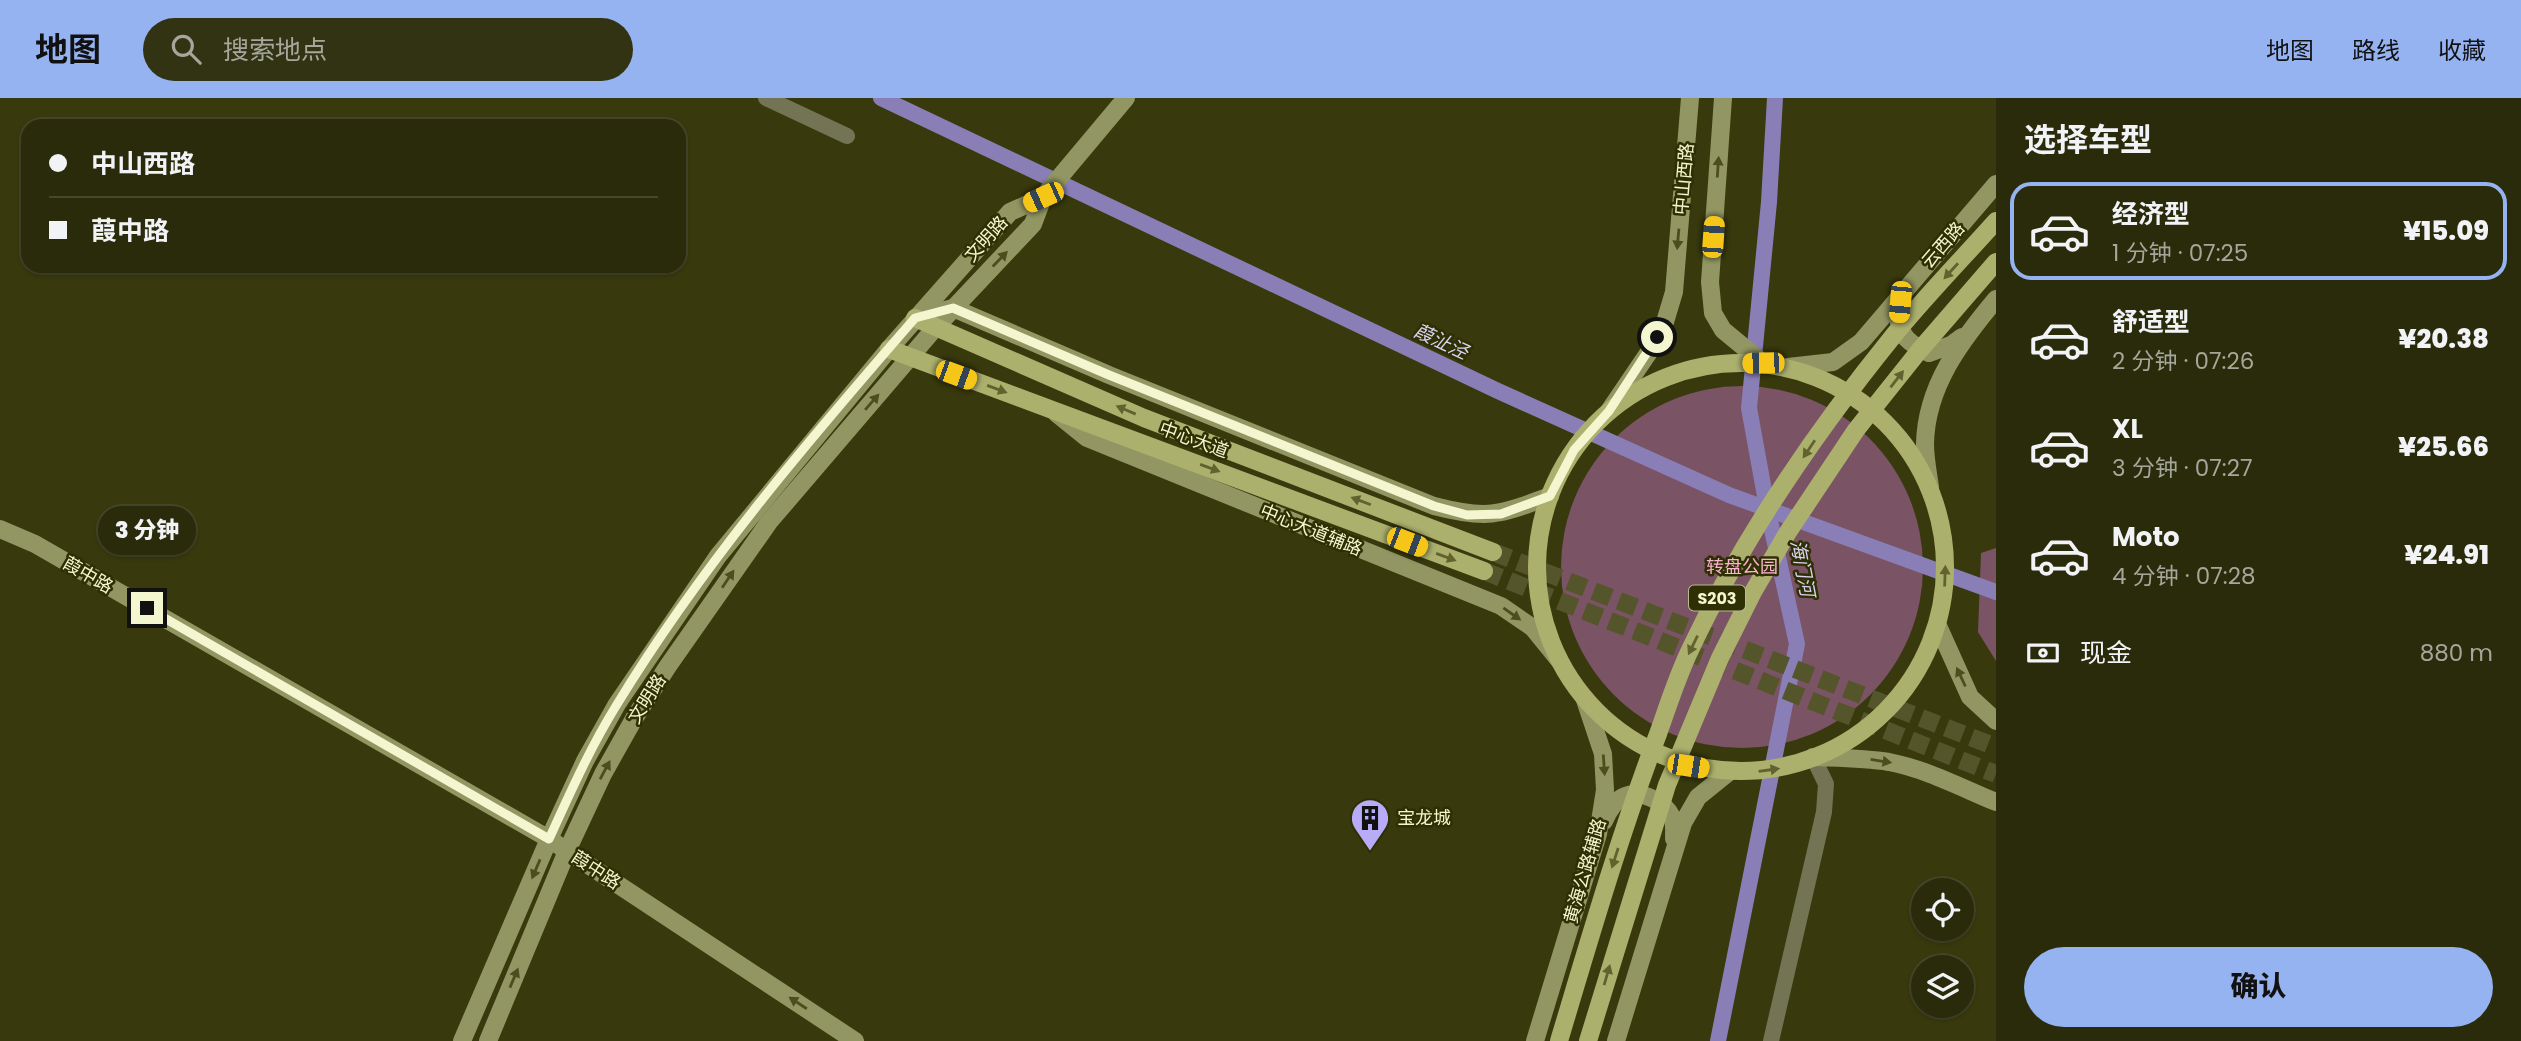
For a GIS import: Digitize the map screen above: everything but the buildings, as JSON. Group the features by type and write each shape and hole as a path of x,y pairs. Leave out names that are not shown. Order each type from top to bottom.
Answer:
{"main road":[{"path":"1043,197 1126,98"},
{"name":"中山西路","path":"1609,411 1649,352 1665,322 1674,292 1690,98"},
{"name":"中山西路","path":"1723,98 1710,282 1713,313 1723,330 1763,363"},
{"name":"云西路","path":"1786,367 1833,362 1861,342 1996,184"},
{"name":"文明路","path":"488,1041 567,851 603,774 635,717 769,522 935,328 1033,224 1043,197"},
{"name":"文明路","path":"462,1041 585,761 617,704 718,556 915,318 1010,212 1043,197"},
{"name":"S203","path":"1559,1041 1642,777 1689,651 1726,580 1832,415 1895,334 1996,220"},
{"name":"S203","path":"1588,1041 1667,785 1720,657 1753,592 1788,532 1856,430 1919,351 1996,262"},
{"path":"1909,286 1900,302 1898,325 1910,345 1929,353 1951,345 1967,334"},
{"path":"1930,487 1896,432 1867,407 1847,391 1786,367 1763,363 1726,363 1681,371 1643,388 1609,411 1590,429 1569,458 1550,496 1538,562 1541,607 1559,660 1585,699 1614,729 1650,751 1688,766 1732,772 1771,771 1808,760 1854,739 1890,708 1919,670 1938,625 1946,579 1944,532 1930,487 1925,446 1928,415 1941,376 1967,334 1996,299"},
{"path":"915,318 953,308 1109,375 1434,506 1467,515 1501,514 1550,496"},
{"name":"中心大道","path":"915,318 1144,418 1493,552"},
{"name":"中心大道","path":"889,349 1484,571"},
{"name":"中心大道辅路","path":"1049,408 1087,438 1502,607 1532,628 1559,660"},
{"name":"葭中路","path":"0,529 35,544 549,839 855,1041"},
{"path":"1938,625 1970,697 1996,721"},
{"name":"黄海公路辅路","path":"1535,1041 1598,834 1605,790 1604,754 1585,699"},
{"path":"1808,760 1863,759 1891,763 1996,802"},
{"path":"1616,1041 1683,824 1698,797 1732,772"},
{"path":"1598,834 1607,814 1626,795 1650,797 1667,809 1674,820 1675,838 1671,859"}],"street":[{"path":"766,98 847,136"},
{"path":"1770,1041 1824,812 1826,784 1808,760"}],"green space":[{"name":"转盘公园","path":"1742,386 1777,389 1811,400 1843,416 1870,439 1893,466 1909,498 1920,532 1923,567 1920,602 1909,636 1893,668 1870,695 1843,718 1811,734 1777,745 1742,748 1707,745 1673,734 1641,718 1614,695 1591,668 1575,636 1564,602 1561,567 1564,532 1575,498 1591,466 1614,439 1641,416 1673,400 1707,389"},
{"path":"1996,548 1996,661 1978,632 1981,553"}],"waterway":[{"name":"葭沚泾","path":"881,98 1498,391 1729,495 1996,592"},
{"name":"海门河","path":"1718,1041 1797,644 1749,408 1769,202 1775,98"}],"tunnel":[{"path":"1493,552 1996,747"},
{"path":"1484,571 1996,774"}],"place":[{"name":"宝龙城","path":"1370,852"}],"route":[{"path":"147,608 549,839 585,761 617,704 718,556 915,318 953,308 1109,375 1434,506 1467,515 1501,514 1550,496 1560,472 1574,450 1590,429 1609,411 1657,337"}]}
